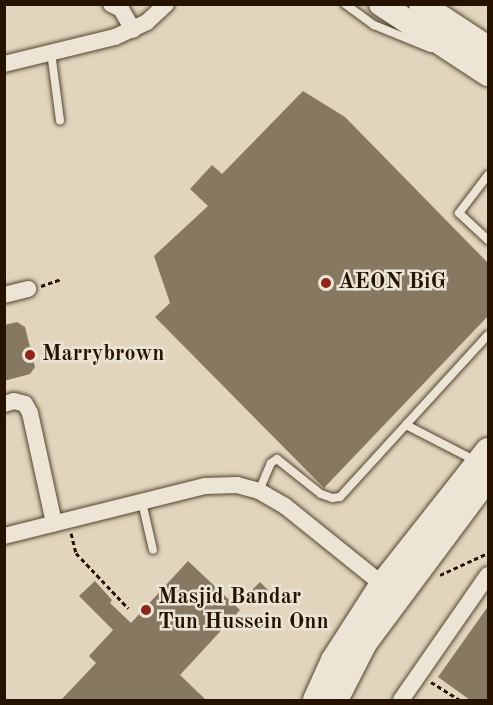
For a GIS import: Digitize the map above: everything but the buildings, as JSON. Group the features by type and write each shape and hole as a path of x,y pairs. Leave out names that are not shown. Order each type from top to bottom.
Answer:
{"main road":[{"path":"381,4 486,63"},
{"path":"421,4 486,63"},
{"path":"315,700 333,660 382,584 485,463"},
{"path":"336,700 365,643 485,463"}],"street":[{"path":"4,64 115,37 147,22 166,4"},
{"path":"119,6 133,30"},
{"path":"4,295 34,288"},
{"path":"4,404 14,401 25,404 30,413 54,523"},
{"path":"4,536 217,485 237,485 259,491 285,506 382,584"},
{"path":"401,700 489,575"}],"lane":[{"path":"345,4 374,25 486,63"},
{"path":"51,51 60,120"},
{"path":"489,175 486,186 459,213 489,240"},
{"path":"259,491 271,463 277,459 321,494 332,498 340,497 489,335"},
{"path":"406,425 485,463"},
{"path":"142,502 153,550"}],"path":[{"path":"34,288 61,279"},
{"path":"72,538 76,553 128,608"},
{"path":"438,576 489,553"},
{"path":"418,673 460,700"}],"place":[{"name":"AEON BiG","path":"326,283"},
{"name":"Marrybrown","path":"30,355"},
{"name":"Masjid Bandar Tun Hussein Onn","path":"146,610"}]}
